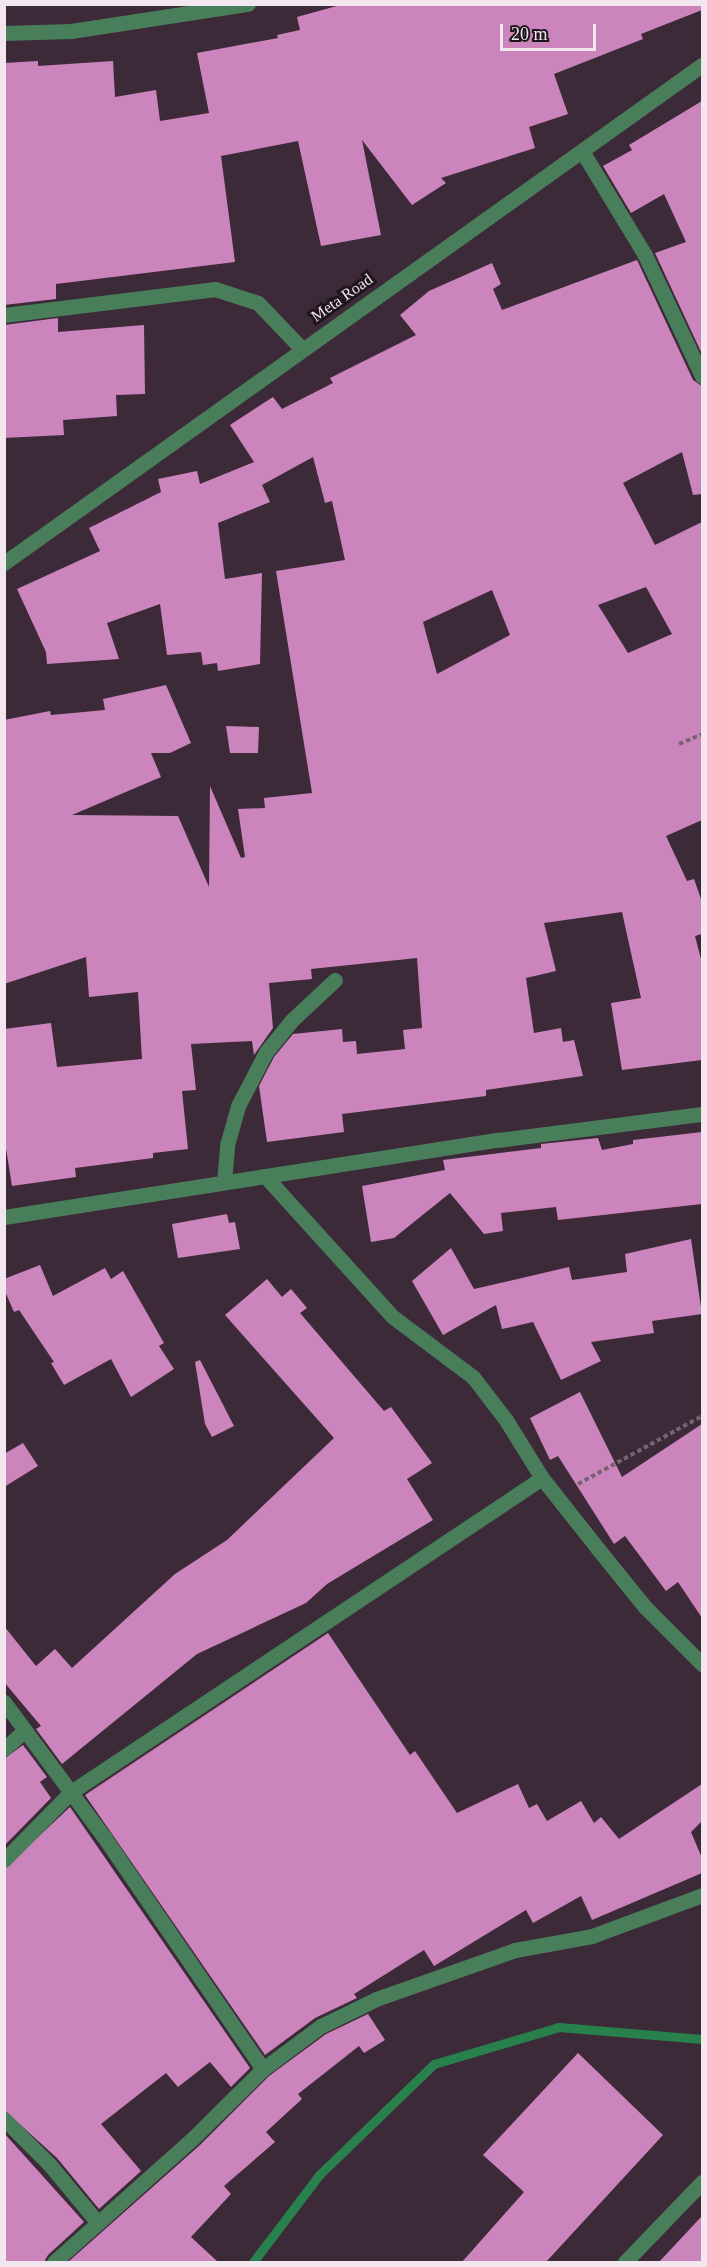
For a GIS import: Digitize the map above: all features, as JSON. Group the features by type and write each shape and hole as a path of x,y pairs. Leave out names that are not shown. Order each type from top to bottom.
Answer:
{"street":[{"path":"4,33 71,31 248,4"},
{"name":"Meta Road","path":"4,563 702,66"},
{"path":"582,151 645,255 702,376"},
{"path":"4,315 215,289 258,303 302,349"},
{"path":"224,1182 227,1145 237,1106 266,1052 291,1021 335,980"},
{"path":"4,1217 224,1182 702,1114"},
{"path":"266,1176 393,1317 473,1377 507,1420 542,1478 559,1495 645,1607 702,1664"},
{"path":"4,1860 71,1792 542,1478"},
{"path":"4,1702 71,1792 263,2069"},
{"path":"4,1749 24,1731"},
{"path":"54,2262 194,2138 263,2069 321,2026 376,1999 515,1950 592,1936 702,1895"},
{"path":"4,2119 50,2165 98,2223"},
{"path":"625,2262 702,2182"}],"path":[{"path":"679,744 702,734"},
{"path":"559,1495 702,1416"}],"building":[{"path":"344,4 702,4 702,10 641,34 643,39 554,74 568,114 529,127 535,148 441,178 446,183 412,205 362,140 381,235 321,246 298,141 221,156 235,262 56,284 56,299 4,305 4,63 38,61 38,66 113,61 115,97 156,90 160,121 209,113 197,53 278,38 277,35 300,30 297,17"},
{"path":"702,101 702,354 655,253 686,242 664,194 631,213 603,166 632,150 629,145"},
{"path":"637,260 693,380 702,386 702,494 693,495 682,452 623,483 655,545 702,522 702,820 666,836 687,881 694,879 702,902 702,934 695,936 702,963 702,1060 622,1070 611,1003 641,998 622,912 544,923 556,971 526,978 534,1033 561,1028 563,1042 574,1040 583,1076 486,1090 486,1096 342,1114 344,1132 267,1142 259,1086 274,1057 293,1034 342,1029 343,1042 356,1041 357,1054 405,1049 403,1030 422,1028 417,958 311,969 312,979 269,983 273,1028 254,1055 252,1041 191,1044 196,1090 182,1091 188,1149 153,1153 153,1158 75,1168 76,1177 12,1186 4,1136 4,1029 51,1023 57,1067 142,1059 138,992 89,997 86,957 4,984 4,720 50,711 51,715 105,710 103,699 166,685 191,743 170,753 151,753 161,777 72,815 178,816 209,887 210,786 241,858 245,857 238,809 265,808 264,798 312,793 276,571 345,560 332,501 325,503 313,457 262,485 270,502 218,523 225,579 262,573 260,664 218,671 217,663 203,665 201,652 167,655 160,604 107,623 119,659 47,664 46,652 17,589 100,551 89,528 161,492 158,479 197,471 200,484 254,462 230,425 273,397 282,409 333,383 330,378 416,335 400,315 429,291 492,263 501,284 493,289 502,310","holes":["646,587 672,634 628,653 598,605","492,590 510,635 437,674 423,622"]},
{"path":"58,318 58,332 144,325 145,394 116,395 117,416 63,420 64,435 4,438 4,325"},
{"path":"226,726 259,727 258,753 230,753"},
{"path":"702,1132 702,1204 558,1220 556,1207 501,1213 503,1231 484,1234 450,1193 394,1238 371,1242 362,1186 445,1170 443,1160 541,1148 541,1144 598,1138 602,1150 633,1144 633,1140"},
{"path":"227,1214 229,1223 235,1222 240,1249 178,1258 172,1224"},
{"path":"691,1239 702,1314 652,1321 654,1333 591,1342 601,1361 561,1380 533,1322 502,1329 496,1305 443,1335 412,1281 451,1248 474,1289 569,1267 572,1280 627,1272 625,1254"},
{"path":"40,1265 53,1296 105,1268 111,1279 123,1271 164,1343 159,1346 174,1369 131,1397 111,1359 64,1385 51,1363 54,1362 19,1310 14,1312 4,1289 4,1279"},
{"path":"267,1279 282,1297 291,1289 307,1308 300,1313 384,1411 391,1407 432,1463 407,1479 433,1520 327,1584 306,1603 197,1654 62,1764 36,1729 41,1726 4,1682 4,1626 36,1666 55,1649 72,1668 175,1574 227,1540 334,1438 225,1315"},
{"path":"200,1360 234,1426 212,1437 205,1424 195,1362"},
{"path":"580,1392 622,1477 702,1424 702,1618 678,1582 666,1591 625,1536 614,1544 558,1456 550,1460 530,1418"},
{"path":"23,1443 38,1466 4,1487 4,1454"},
{"path":"328,1633 410,1755 415,1751 457,1813 518,1784 529,1808 537,1804 547,1821 581,1801 594,1823 601,1817 619,1839 702,1784 702,1821 691,1832 702,1858 702,1873 592,1920 581,1896 533,1923 526,1910 434,1966 424,1950 354,1994 357,1998 315,2018 265,2055 85,1795"},
{"path":"23,1745 47,1777 40,1782 51,1798 4,1846 4,1759"},
{"path":"70,1807 250,2068 231,2087 210,2062 178,2087 166,2073 101,2124 141,2171 99,2209 57,2158 4,2110 4,1869"},
{"path":"368,2014 385,2040 364,2053 359,2046 298,2094 302,2099 266,2132 275,2142 224,2186 231,2194 191,2237 218,2262 68,2262 200,2145 269,2076 326,2034"},
{"path":"578,2053 663,2135 546,2262 462,2262 524,2192 483,2155"},
{"path":"4,2133 84,2222 48,2255 44,2262 4,2262"},
{"path":"702,2216 702,2262 659,2262"}],"waterway":[{"path":"253,2262 319,2175 434,2064 559,2027 702,2039"}]}
